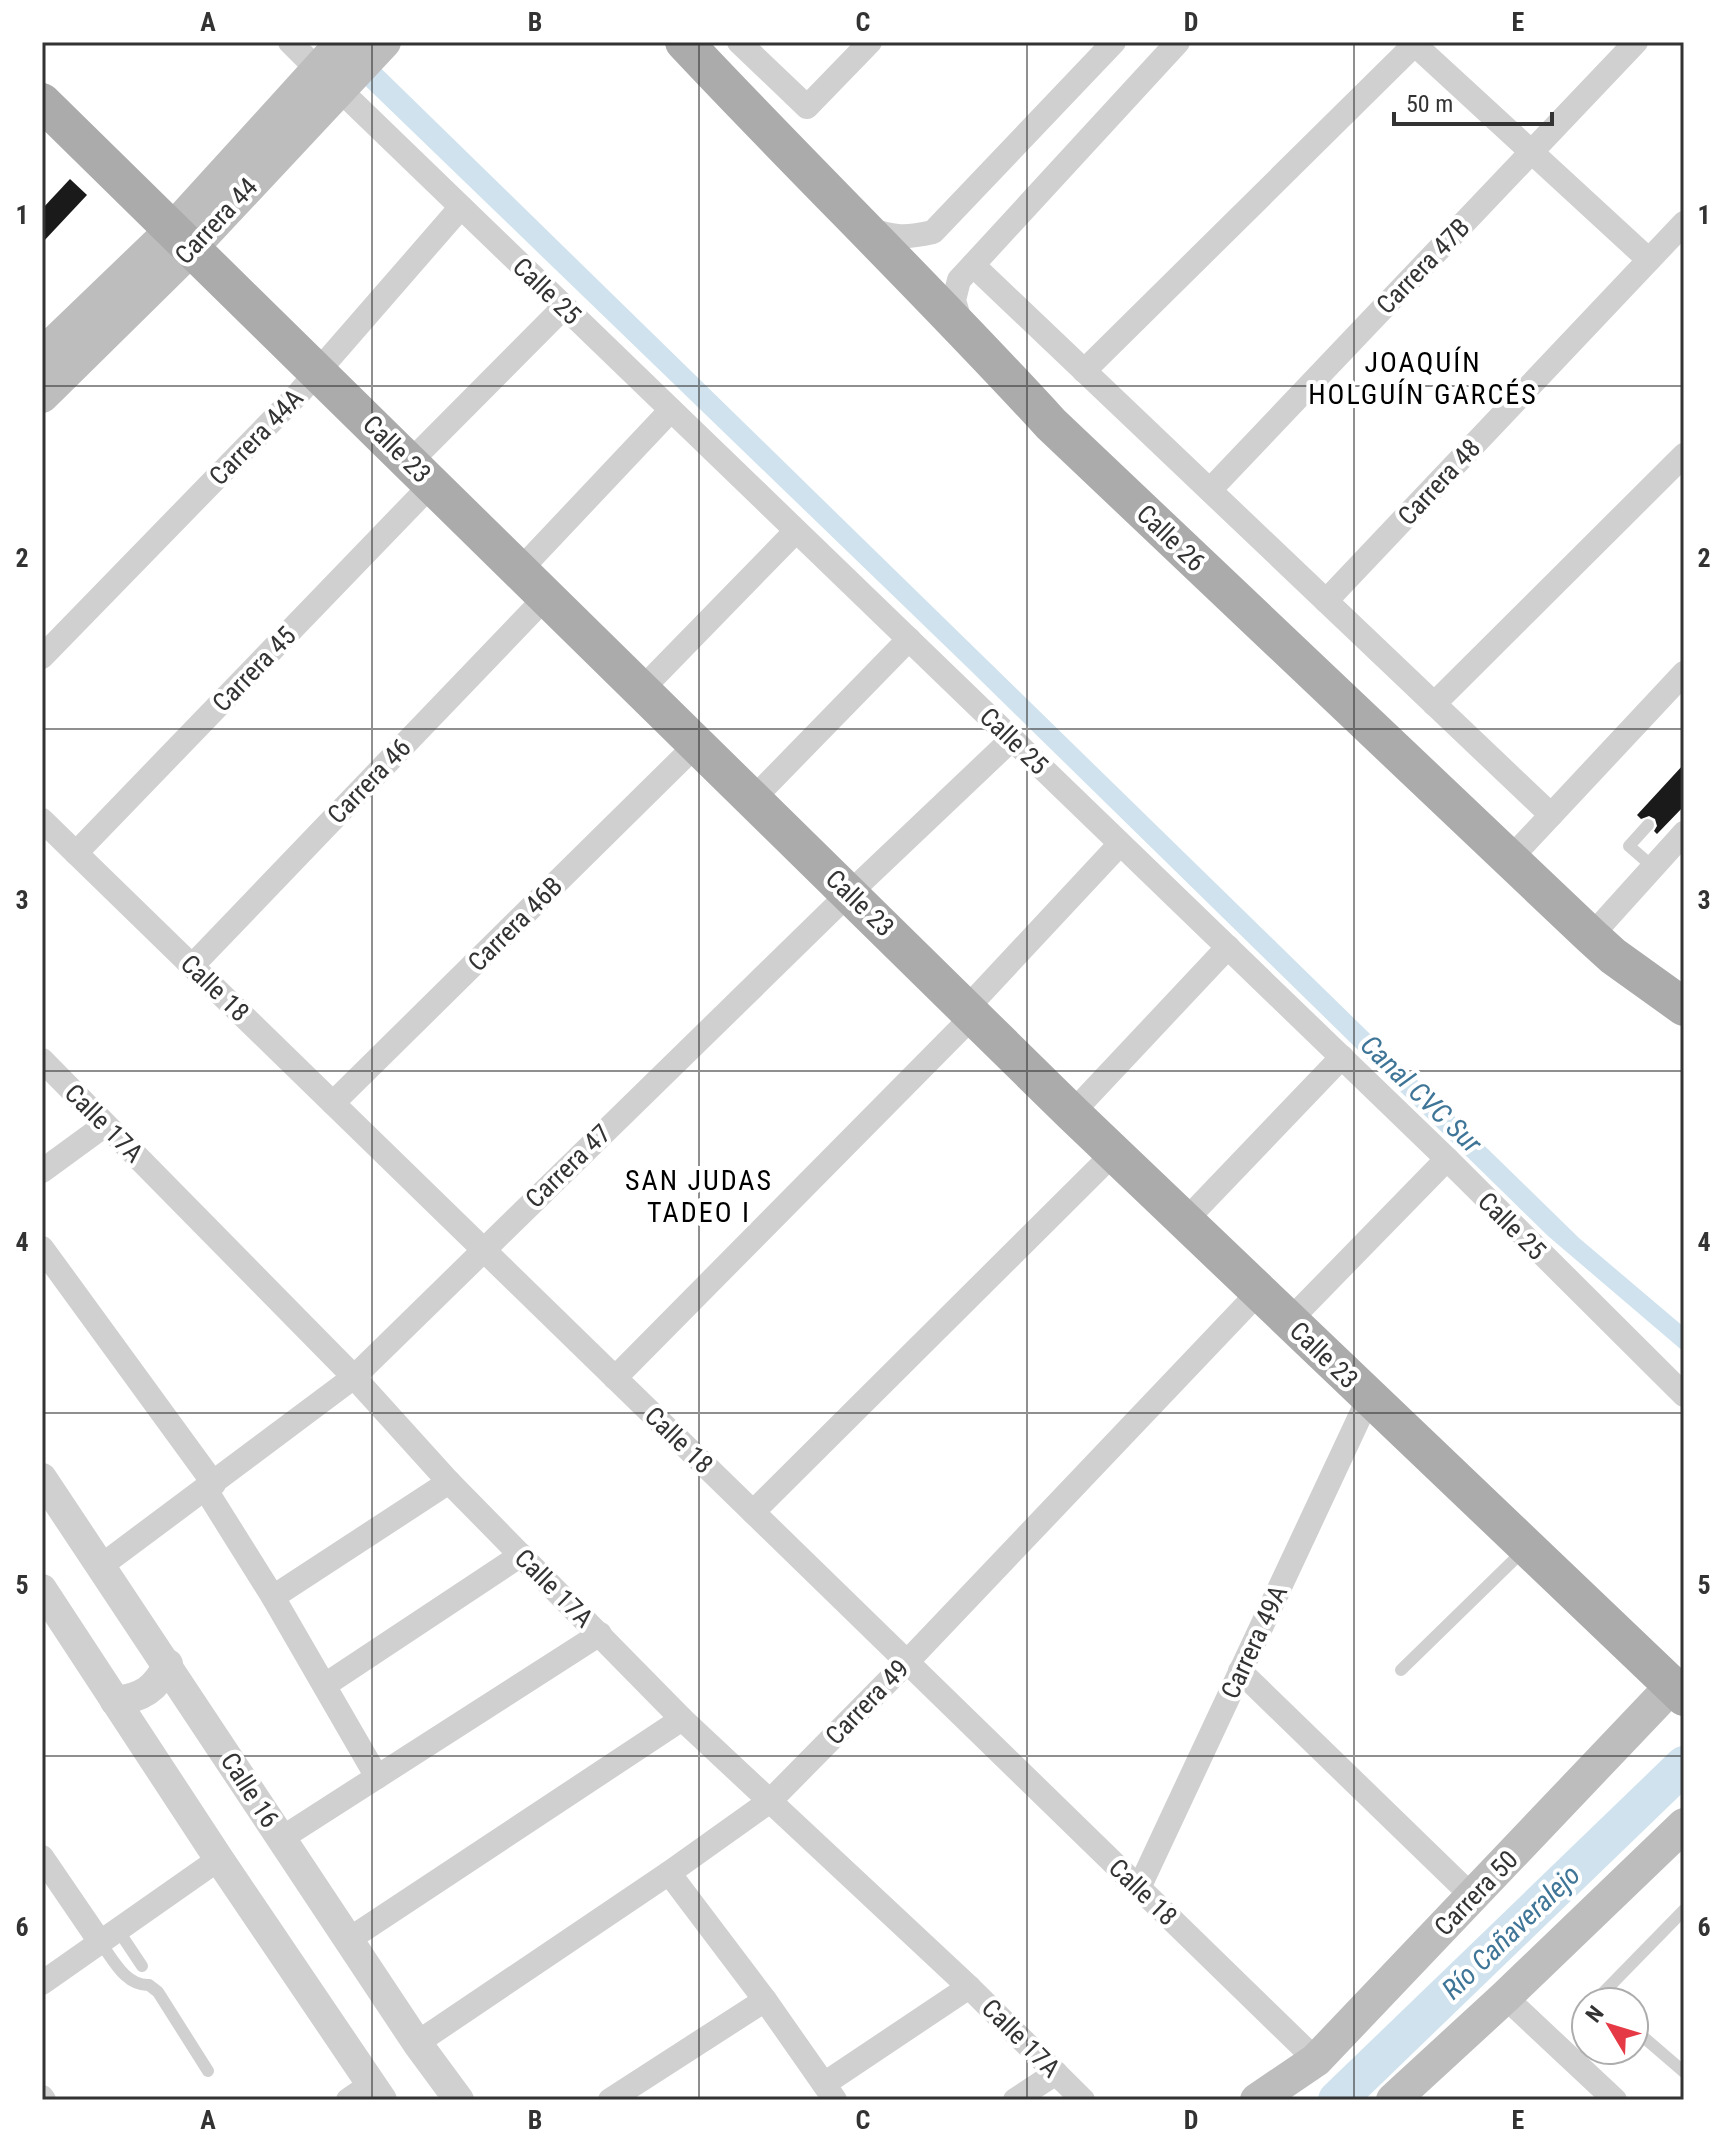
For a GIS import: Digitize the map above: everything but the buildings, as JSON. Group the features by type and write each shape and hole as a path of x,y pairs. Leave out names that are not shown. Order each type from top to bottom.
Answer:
{"main road":[{"name":"Carrera 44","path":"42,396 335,69 384,42"},
{"name":"Calle 26","path":"684,42 777,141 970,335 1051,424 1591,936 1613,956 1684,1007"},
{"name":"Calle 23","path":"42,102 1072,1113 1526,1548 1680,1685"},
{"name":"Carrera 44","path":"42,355 182,238"},
{"name":"Carrera 50","path":"1257,2100 1316,2060 1680,1685"},
{"path":"1393,2100 1684,1825"}],"street":[{"name":"Calle 25","path":"290,42 335,69 461,207 1342,1057 1684,1395"},
{"path":"739,42 807,107 870,42"},
{"path":"866,228 907,238 933,232 1114,42"},
{"path":"970,335 958,319 954,300 959,280 1178,42"},
{"name":"Carrera 47B","path":"1210,490 1636,42"},
{"path":"1084,371 1414,43 1649,260"},
{"name":"Carrera 44A","path":"42,657 318,372 461,207"},
{"name":"Carrera 48","path":"1326,601 1684,223"},
{"path":"973,265 1551,815"},
{"name":"Carrera 45","path":"76,853 421,473 564,307"},
{"path":"520,570 671,410"},
{"path":"1434,704 1684,455"},
{"path":"642,689 796,531"},
{"name":"Carrera 46","path":"192,966 547,596"},
{"path":"753,799 909,639"},
{"path":"1509,860 1684,673"},
{"name":"Carrera 47","path":"101,1566 354,1377 1012,739"},
{"name":"Carrera 46B","path":"333,1103 697,744"},
{"name":"Calle 18","path":"42,820 1316,2060"},
{"path":"1591,936 1684,833"},
{"path":"615,1378 970,1012 1120,844"},
{"path":"1072,1113 1228,947"},
{"path":"1185,1221 1342,1057"},
{"name":"Calle 17A","path":"42,1060 354,1377 449,1482 682,1719 969,1987 1083,2100"},
{"path":"42,1171 105,1125"},
{"path":"753,1512 1114,1153"},
{"path":"1289,1321 1447,1159"},
{"path":"42,1248 210,1487 377,1777"},
{"name":"Carrera 49","path":"417,2043 770,1801 907,1662 1259,1292"},
{"name":"Carrera 49A","path":"1139,1888 1369,1397"},
{"name":"Calle 16","path":"42,1478 417,2043 459,2100"},
{"path":"273,1597 449,1482"},
{"path":"325,1685 521,1555"},
{"path":"43,1592 219,1859 367,2095"},
{"path":"282,1838 600,1634"},
{"path":"1240,1671 1473,1897"},
{"path":"123,1713 140,1710 167,1691 176,1676"},
{"path":"348,1940 682,1719"},
{"path":"42,1857 109,1936"},
{"path":"42,1983 219,1859"},
{"path":"669,1873 830,2092 969,1987"},
{"path":"1505,1997 1615,2100"},
{"path":"610,2100 765,2000"},
{"path":"1015,2100 1056,2073"}],"lane":[{"path":"1648,825 1629,846 1653,867"},
{"path":"1401,1670 1526,1548"},
{"path":"1610,1986 1684,1910"},
{"path":"109,1936 142,1966"},
{"path":"109,1936 130,1980 138,1985 149,1985 158,1992 208,2071"},
{"path":"1650,2043 1684,2072"}],"water":[{"name":"Canal CVC Sur","path":"320,42 354,42 1579,1238 1684,1327 1684,1352 1548,1236 968,668"}],"waterway":[{"name":"Río Cañaveralejo","path":"1337,2100 1684,1765"}],"district":[{"name":"JOAQUÍN HOLGUÍN GARCÉS","path":"1423,378"},
{"name":"SAN JUDAS TADEO I","path":"699,1196"}]}
